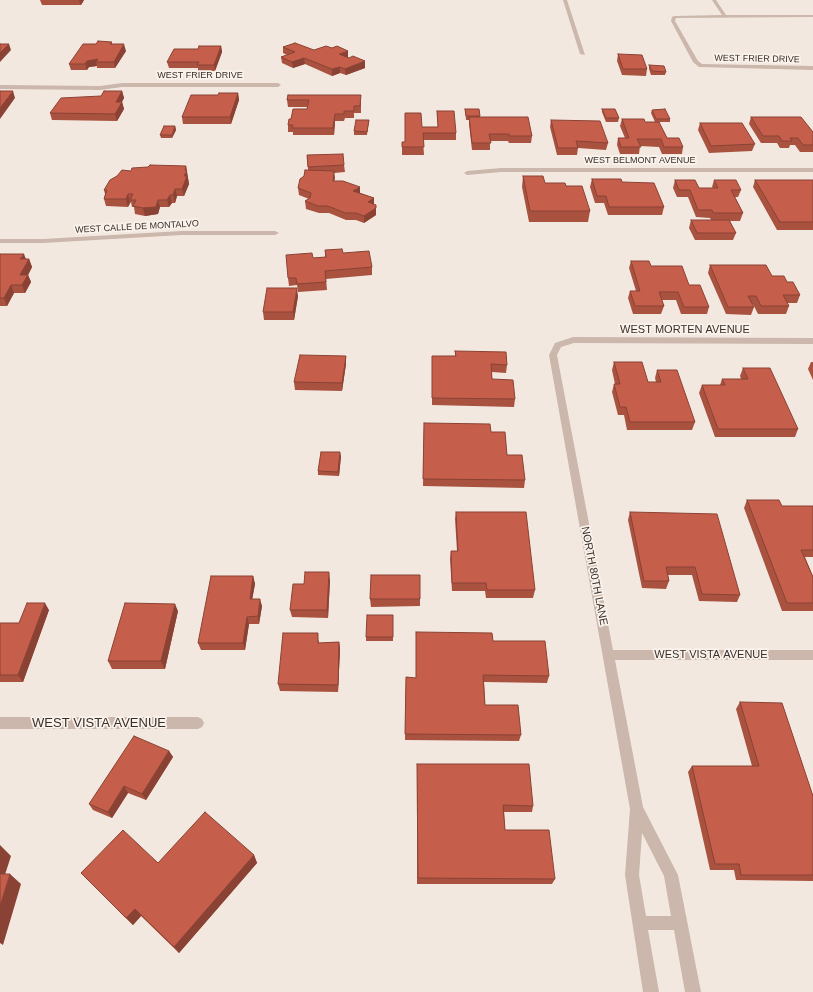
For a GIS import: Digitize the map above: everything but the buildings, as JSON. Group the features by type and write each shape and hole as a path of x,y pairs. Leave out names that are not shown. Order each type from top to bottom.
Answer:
{"street":[{"path":"565,0 583,54"},
{"path":"714,0 725,16 813,16"},
{"name":"WEST FRIER DRIVE","path":"725,16 674,17 673,21 696,62 701,66 813,68"},
{"name":"WEST FRIER DRIVE","path":"0,82 103,82 122,85"},
{"name":"WEST FRIER DRIVE","path":"0,87 100,88 122,85 278,85"},
{"name":"WEST BELMONT AVENUE","path":"467,173 501,170 813,170"},
{"name":"WEST CALLE DE MONTALVO","path":"0,241 43,241 182,233 275,233"},
{"name":"WEST MORTEN AVENUE","path":"558,345 573,340 813,341"},
{"name":"NORTH 80TH LANE","path":"558,345 553,355 637,809 632,875 651,992"},
{"name":"WEST VISTA AVENUE","path":"609,655 813,655"},
{"name":"WEST VISTA AVENUE","path":"0,723 198,723"},
{"name":"NORTH 80TH LANE","path":"637,809 672,876 693,992"},
{"path":"640,923 680,923"}]}
